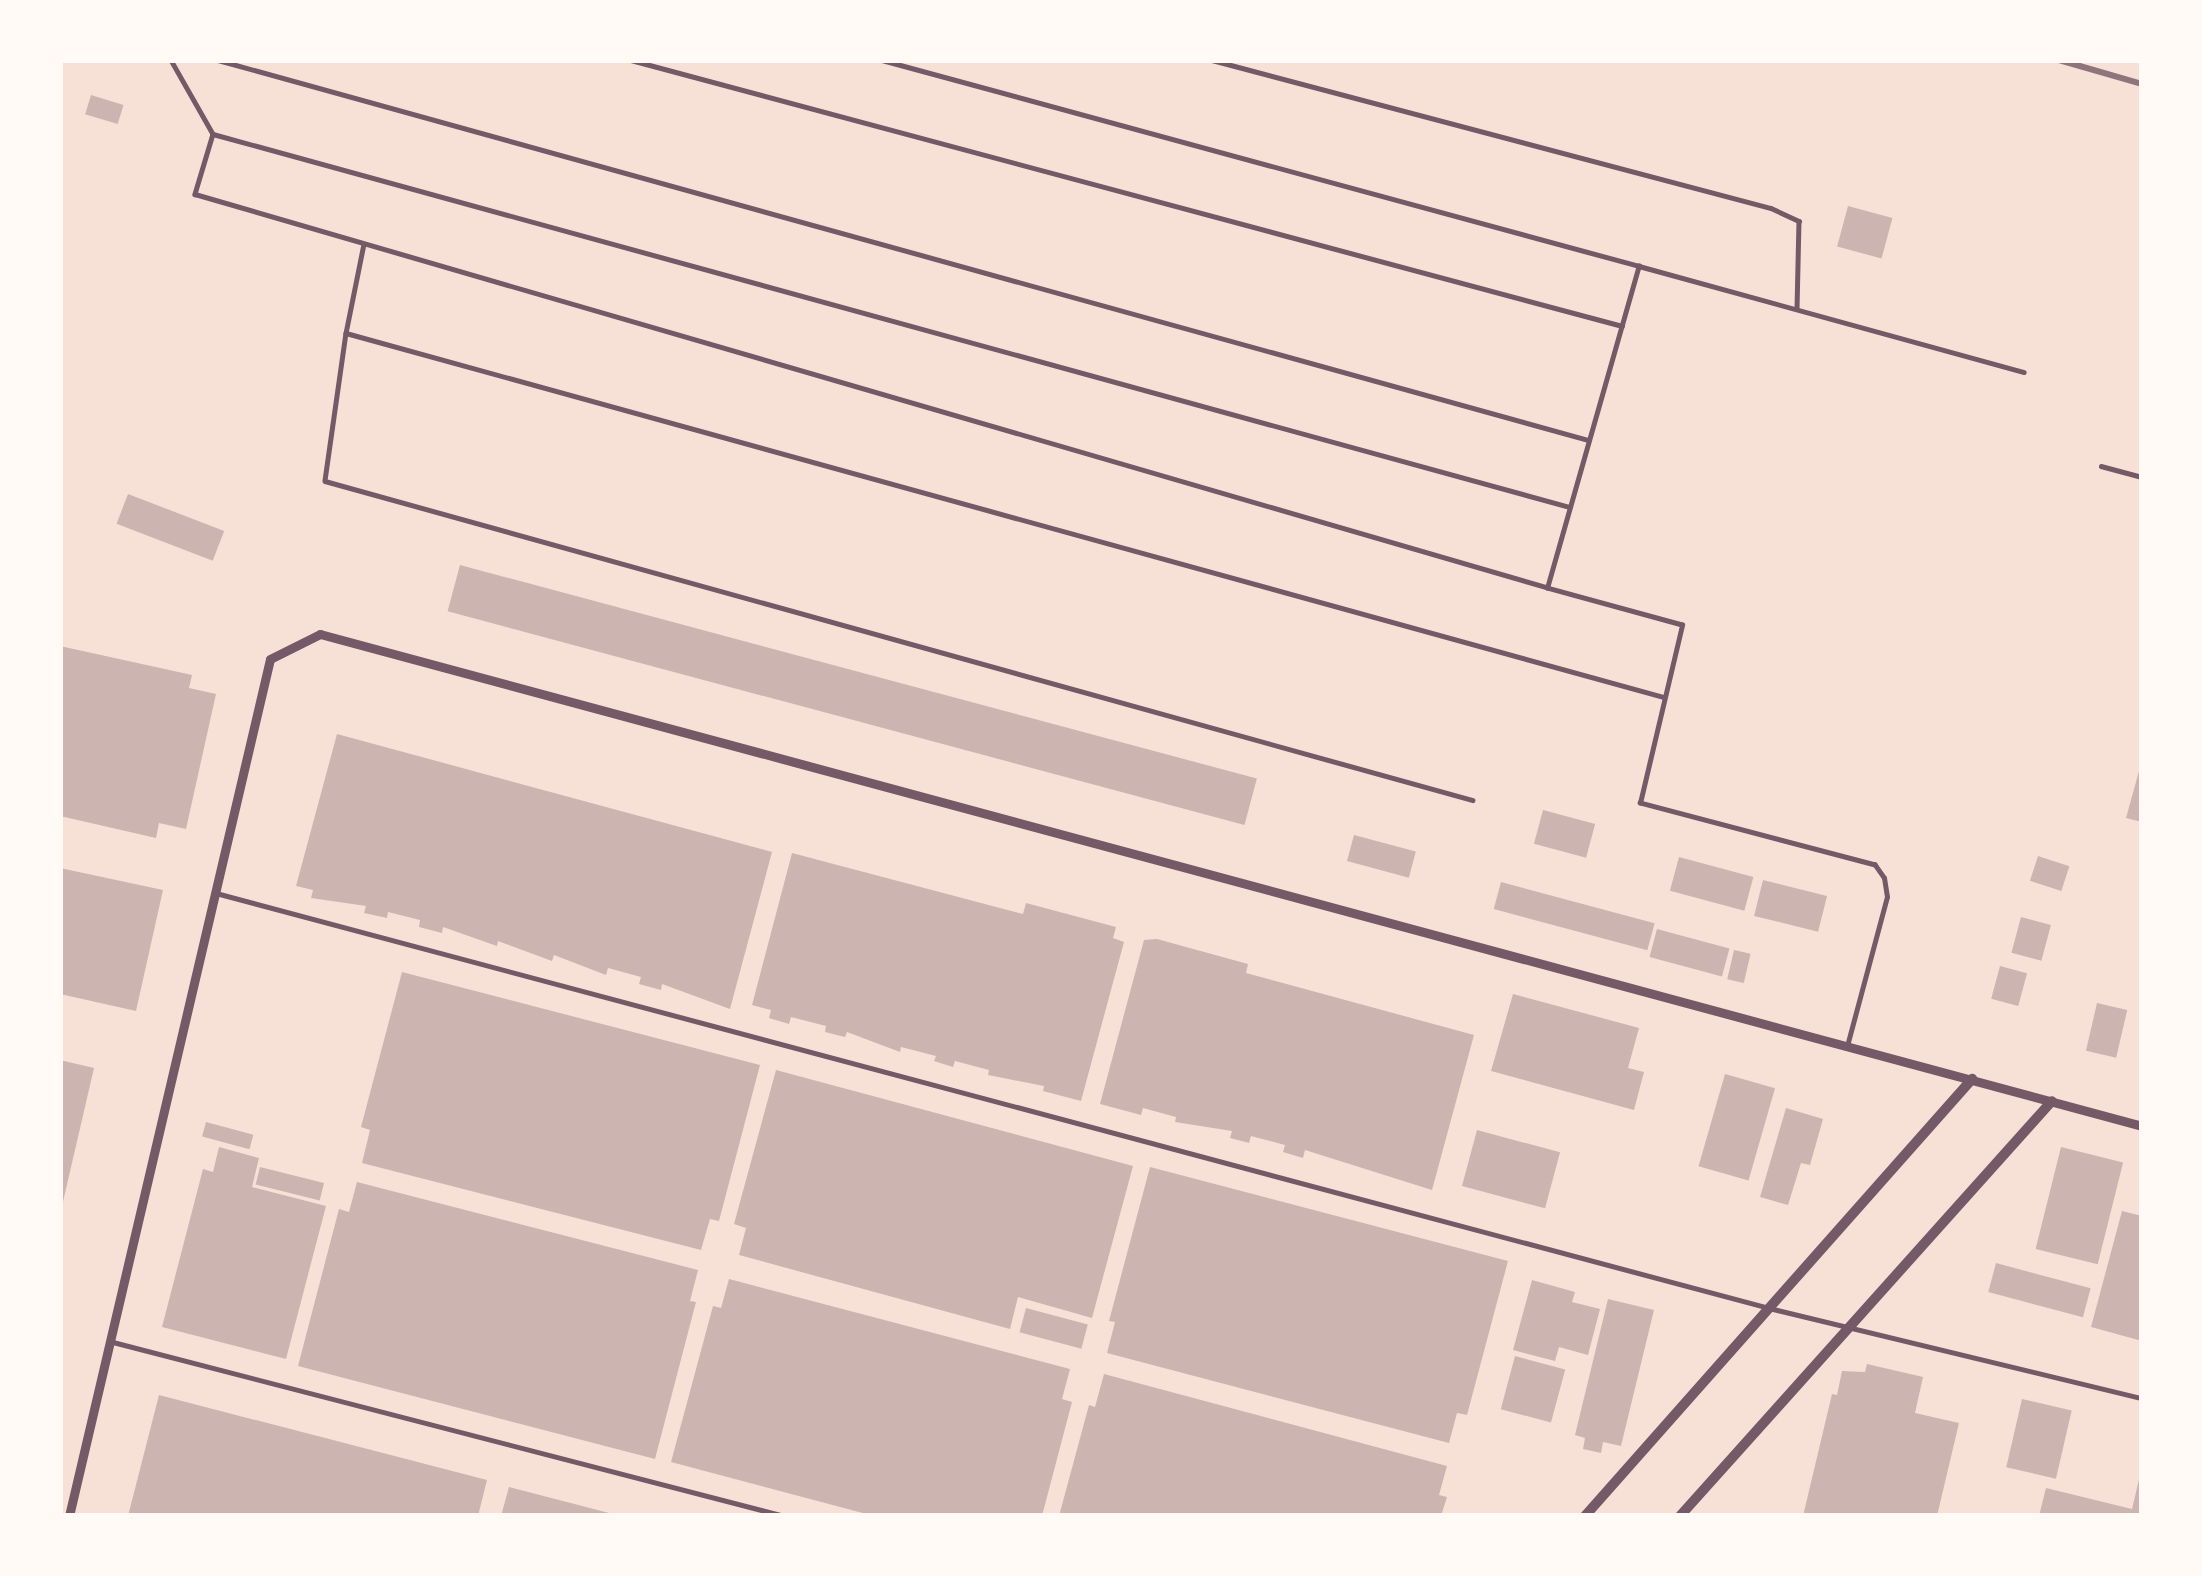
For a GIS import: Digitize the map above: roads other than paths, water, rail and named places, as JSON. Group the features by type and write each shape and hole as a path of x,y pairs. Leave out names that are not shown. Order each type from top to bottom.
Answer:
{"street":[{"path":"69,1516 270,658 320,634 2142,1126"},
{"path":"1586,1516 1765,1307 1972,1079"},
{"path":"1680,1516 2052,1101"}],"lane":[{"path":"171,60 213,134 1570,507"},
{"path":"218,60 1589,440"},
{"path":"632,60 1622,326"},
{"path":"882,60 2024,372"},
{"path":"1212,60 1771,208 1799,221 1797,309"},
{"path":"213,134 195,194 1682,626 1640,803 1875,865 1884,878 1887,897 1847,1046"},
{"path":"364,244 325,482 1472,800"},
{"path":"1547,588 1639,266"},
{"path":"346,333 1665,697"},
{"path":"2101,466 2142,476"},
{"path":"216,893 1765,1307 2142,1398"},
{"path":"113,1342 785,1516"}],"railway":[{"path":"2059,60 2142,84"}]}
